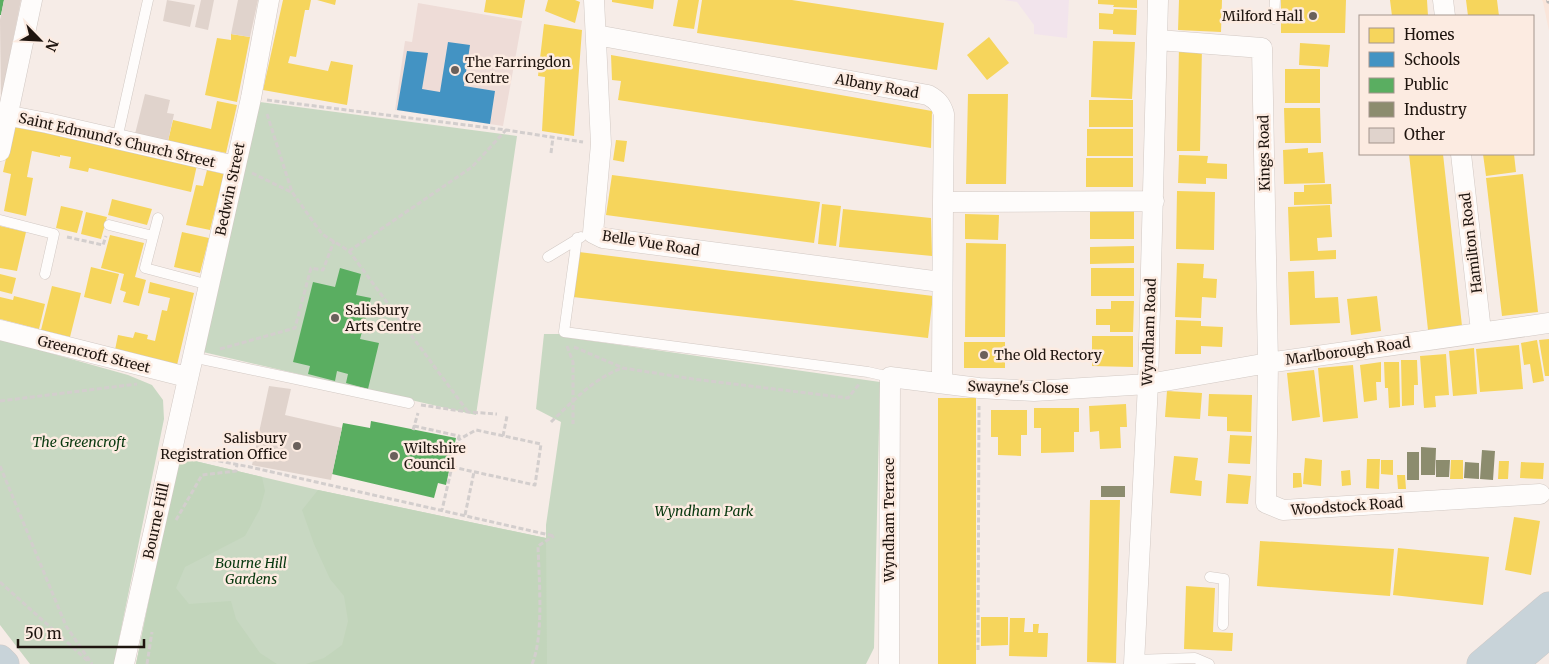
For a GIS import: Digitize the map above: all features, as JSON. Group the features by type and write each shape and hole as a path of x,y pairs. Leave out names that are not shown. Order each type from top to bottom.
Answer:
{"highway":[{"path":"1513,664 1537,630 1549,606"},
{"path":"1481,664 1537,630"},
{"path":"0,662 4,664"}],"street":[{"path":"0,150 4,114 32,0"},
{"name":"Bedwin Street","path":"187,377 235,166 256,99 269,0"},
{"name":"Belle Vue Road","path":"594,0 601,144 585,235 941,282"},
{"name":"Wyndham Road","path":"1134,662 1148,384 1158,0"},
{"path":"1443,0 1445,15"},
{"name":"Albany Road","path":"596,35 928,95 936,99 942,106 944,114 943,202"},
{"name":"Kings Road","path":"1158,40 1262,48 1268,363"},
{"name":"Saint Edmund's Church Street","path":"4,114 235,166"},
{"name":"Hamilton Road","path":"1461,155 1481,331"},
{"path":"944,382 942,374 941,282 943,202 1154,200"},
{"name":"Marlborough Road","path":"1148,384 1268,363 1481,331 1549,323"},
{"name":"Greencroft Street","path":"0,330 187,377"},
{"name":"Woodstock Road","path":"1268,363 1266,503 1283,510 1540,494"},
{"name":"Bourne Hill","path":"124,664 187,377"},
{"name":"Swayne's Close","path":"890,377 944,382 979,388 1058,390 1148,384"},
{"name":"Wyndham Terrace","path":"889,664 890,377"}],"lane":[{"path":"117,139 148,0"},
{"path":"1274,18 1275,0"},
{"path":"158,218 145,268 209,285"},
{"path":"0,220 54,234 45,274"},
{"path":"109,225 154,236"},
{"path":"548,257 585,235"},
{"path":"585,235 564,332 868,372 890,377"},
{"path":"192,357 410,403"},
{"path":"1210,577 1224,579 1223,625"},
{"path":"1134,662 1195,658 1209,664"}],"path":[{"path":"468,412 349,251 322,234 292,192 256,99 506,130 601,144"},
{"path":"349,251 472,167 506,130"},
{"path":"550,153 553,137"},
{"path":"235,166 292,192"},
{"path":"54,234 103,245"},
{"path":"192,357 295,328 311,268 323,270 334,241"},
{"path":"573,424 573,362 566,343 623,368 693,379 848,398 868,372"},
{"path":"552,422 574,400 608,373 623,368"},
{"path":"0,401 138,383"},
{"path":"978,650 979,388"},
{"path":"410,403 468,412 497,414"},
{"path":"503,436 507,416"},
{"path":"414,426 459,436 442,510"},
{"path":"452,467 534,484 542,444 476,430 458,440"},
{"path":"171,452 237,464 554,536 538,546 539,622 536,657 532,664"},
{"path":"174,524 202,475 236,471 237,464"},
{"path":"0,466 66,626 91,664"},
{"path":"465,515 474,472"},
{"path":"0,582 91,664"}],"shaded area":[{"path":"1004,0 1069,0 1067,38 1034,34 1034,25 1017,2"},
{"path":"1542,0 1549,0 1549,31 1543,2"},
{"path":"418,3 522,21 503,126 395,110 405,41 412,42"}],"green space":[{"path":"260,102 517,136 476,415 203,352"},
{"name":"Wyndham Park","path":"544,334 560,334 564,337 880,382 874,648 866,664 136,664 178,457 318,490 546,538 546,525 561,422 536,409"},
{"name":"The Greencroft","path":"0,339 128,375 152,385 163,400 164,419 114,664 30,664 0,625"},
{"path":"178,457 262,477 265,491 260,509 245,536 185,567 176,588 189,604 231,601 236,619 260,653 277,664 136,664"},
{"path":"318,490 546,538 547,664 306,664 324,658 342,645 348,621 344,596 330,579 314,544 302,510"}],"building: Homes":[{"path":"283,0 311,0 309,10 305,10 296,57 290,56 288,63 328,71 331,61 353,65 347,105 263,90"},
{"path":"317,0 336,0 335,5"},
{"path":"486,0 525,0 522,18 484,12"},
{"path":"548,0 575,0 580,2 575,23 545,11"},
{"path":"612,0 654,0 653,9 612,2"},
{"path":"678,0 699,0 694,29 673,26"},
{"path":"702,0 792,0 944,23 937,70 697,33"},
{"path":"1098,0 1137,0 1137,8 1098,4"},
{"path":"1179,0 1222,0 1221,32 1178,30"},
{"name":"Milford Hall","path":"1281,0 1346,0 1345,33 1281,33"},
{"path":"1390,0 1427,0 1428,15 1392,15"},
{"path":"1466,0 1497,0 1499,15 1468,15"},
{"path":"1114,9 1137,10 1136,35 1113,34 1113,30 1099,29 1099,13 1113,14"},
{"path":"544,24 582,30 574,136 542,131 545,77 538,76"},
{"path":"231,34 250,37 237,102 205,95 217,38 231,40"},
{"path":"989,37 1009,63 987,80 967,55"},
{"path":"1093,41 1135,42 1132,99 1091,97"},
{"path":"1300,43 1330,45 1328,67 1299,65"},
{"path":"1179,46 1202,46 1200,151 1177,151"},
{"path":"611,55 932,111 931,148 618,100 621,81 612,80"},
{"path":"1285,69 1320,69 1320,103 1285,103"},
{"path":"968,94 1008,94 1006,184 966,184"},
{"path":"1089,100 1133,100 1133,127 1089,127"},
{"path":"217,101 237,105 226,153 168,141 173,120 211,129"},
{"path":"1284,108 1320,108 1321,143 1285,143"},
{"path":"14,123 197,165 191,192 89,168 88,172 69,168 71,157 60,155 60,157 32,151 27,177 33,178 26,216 4,211 11,174 3,172"},
{"path":"1087,129 1133,129 1133,156 1087,156"},
{"path":"616,140 627,141 624,162 613,160"},
{"path":"1308,148 1308,153 1323,152 1325,183 1284,184 1283,150"},
{"path":"1179,155 1208,156 1207,163 1227,164 1227,179 1206,178 1206,184 1178,183"},
{"path":"1409,155 1443,155 1462,326 1428,330"},
{"path":"1483,155 1514,155 1516,172 1486,176"},
{"path":"1086,158 1133,158 1133,187 1086,187"},
{"path":"207,170 224,174 210,230 186,225 196,185 203,186"},
{"path":"1523,174 1538,312 1502,316 1486,178"},
{"path":"612,175 820,202 814,243 606,215"},
{"path":"1331,184 1332,204 1294,205 1294,192 1304,192 1304,185"},
{"path":"1177,191 1215,192 1214,250 1176,249"},
{"path":"112,199 152,209 147,225 108,215"},
{"path":"822,204 841,206 836,246 818,244"},
{"path":"1330,205 1332,237 1317,238 1318,251 1336,250 1336,259 1290,261 1288,207"},
{"path":"61,206 83,211 77,233 56,228"},
{"path":"843,209 931,218 932,256 839,247"},
{"path":"1090,211 1134,211 1134,239 1090,239"},
{"path":"86,212 107,217 101,239 81,234"},
{"path":"965,214 999,215 998,240 965,239"},
{"path":"0,226 26,232 17,271 0,268"},
{"path":"182,232 209,238 200,273 174,267"},
{"path":"110,235 144,243 135,277 146,280 139,306 123,302 126,292 120,290 124,274 101,268"},
{"path":"966,243 1006,244 1005,337 965,337"},
{"path":"1134,246 1134,263 1090,264 1090,247"},
{"path":"579,252 933,296 928,338 573,297"},
{"path":"1177,263 1204,264 1203,278 1217,279 1216,298 1202,297 1201,318 1175,317"},
{"path":"91,267 119,274 111,304 84,297"},
{"path":"1091,268 1134,268 1134,296 1091,296"},
{"path":"1314,271 1315,298 1338,297 1340,323 1290,325 1288,272"},
{"path":"0,274 16,278 12,294 0,291"},
{"path":"150,282 194,293 177,365 115,350 118,335 133,338 135,332 148,335 147,339 155,341 162,310 167,311 170,298 148,293"},
{"path":"52,286 81,293 70,337 41,330"},
{"path":"14,296 45,304 39,329 0,319 0,297 13,300"},
{"path":"1377,296 1381,331 1351,335 1347,299"},
{"path":"1111,301 1134,301 1133,332 1110,332 1110,325 1096,325 1096,309 1111,309"},
{"path":"1176,320 1201,321 1201,326 1223,327 1222,347 1201,346 1201,354 1175,354"},
{"path":"1092,336 1133,336 1133,367 1092,366"},
{"path":"1549,339 1549,376 1545,376 1539,340"},
{"path":"1537,340 1544,381 1533,383 1530,364 1524,365 1521,343"},
{"name":"The Old Rectory","path":"964,342 1005,342 1005,368 964,368"},
{"path":"1519,345 1523,389 1480,392 1476,349"},
{"path":"1474,348 1477,394 1453,396 1449,351"},
{"path":"1446,354 1449,395 1435,396 1436,407 1424,408 1420,356"},
{"path":"1401,360 1417,360 1418,385 1414,385 1414,405 1402,406"},
{"path":"1381,362 1381,382 1376,382 1377,400 1364,402 1360,365"},
{"path":"1384,362 1399,362 1400,407 1389,408 1388,388 1385,388"},
{"path":"1353,365 1358,418 1323,422 1318,368"},
{"path":"1314,370 1320,417 1292,421 1287,373"},
{"path":"1167,391 1202,393 1200,419 1165,417"},
{"path":"1209,394 1252,395 1251,432 1227,431 1227,417 1208,416"},
{"path":"938,398 976,398 976,664 938,664"},
{"path":"1126,404 1127,427 1120,427 1121,448 1100,449 1099,431 1090,432 1089,406"},
{"path":"1034,408 1079,408 1079,432 1074,432 1074,452 1041,453 1041,428 1034,428"},
{"path":"991,410 1027,410 1027,435 1021,435 1021,456 998,455 998,437 991,437"},
{"path":"1230,435 1252,436 1250,464 1228,463"},
{"path":"1174,456 1198,458 1195,480 1202,481 1201,496 1170,493"},
{"path":"1305,458 1322,460 1321,486 1303,484"},
{"path":"1367,459 1380,459 1379,489 1366,488"},
{"path":"1381,460 1393,460 1393,475 1381,474"},
{"path":"1451,460 1463,460 1463,479 1450,479"},
{"path":"1499,461 1509,461 1508,479 1498,479"},
{"path":"1521,462 1544,463 1543,479 1520,478"},
{"path":"1350,470 1351,485 1342,486 1341,471"},
{"path":"1293,473 1301,473 1302,487 1293,488"},
{"path":"1228,474 1251,476 1248,504 1226,503"},
{"path":"1397,475 1405,475 1406,489 1398,489"},
{"path":"1090,500 1120,500 1116,663 1087,662"},
{"path":"1514,517 1540,521 1531,575 1505,570"},
{"path":"1260,541 1394,549 1390,596 1257,586"},
{"path":"1398,548 1489,557 1483,605 1393,595"},
{"path":"1186,586 1215,588 1213,632 1233,633 1232,651 1184,649"},
{"path":"981,617 1008,617 1008,645 981,646"},
{"path":"1010,618 1025,618 1024,632 1033,632 1033,624 1039,624 1038,633 1048,633 1047,657 1009,656"}],"building: Schools":[{"name":"The Farringdon Centre","path":"448,42 470,45 464,86 495,91 490,124 397,110 407,51 428,53 422,89 440,92"}],"building: Public":[{"path":"0,0 4,0 1,15 0,15"},
{"name":"Salisbury Arts Centre","path":"340,268 361,274 356,295 371,298 360,339 379,343 368,389 346,383 348,374 337,371 335,381 308,374 310,366 293,362 313,282 335,287"},
{"name":"Wiltshire Council","path":"371,421 456,438 446,485 438,483 434,498 332,474 343,423 370,428"}],"building: Industry":[{"path":"1421,447 1436,448 1435,475 1421,475"},
{"path":"1482,450 1495,451 1493,480 1480,479"},
{"path":"1407,452 1419,452 1419,480 1407,480"},
{"path":"1436,460 1450,460 1449,477 1436,477"},
{"path":"1465,462 1479,463 1479,479 1464,478"},
{"path":"1101,486 1125,486 1125,497 1101,497"}],"building: Other":[{"path":"4,0 21,0 1,99 0,20"},
{"path":"167,0 195,5 190,27 163,21"},
{"path":"201,0 214,0 208,30 195,27"},
{"path":"238,0 258,0 250,37 231,34"},
{"path":"145,94 170,100 167,113 174,114 168,141 135,134"},
{"name":"Salisbury Registration Office","path":"269,386 291,389 285,415 342,428 331,480 252,465"}],"place":[{"name":"Milford Hall","path":"1313,16"},
{"name":"The Farringdon Centre","path":"455,70"},
{"name":"Salisbury Arts Centre","path":"335,318"},
{"name":"The Old Rectory","path":"984,355"},
{"name":"Salisbury Registration Office","path":"297,446"},
{"name":"Wiltshire Council","path":"394,456"}],"park label":[{"name":"Bourne Hill Gardens","path":"251,572"}]}
